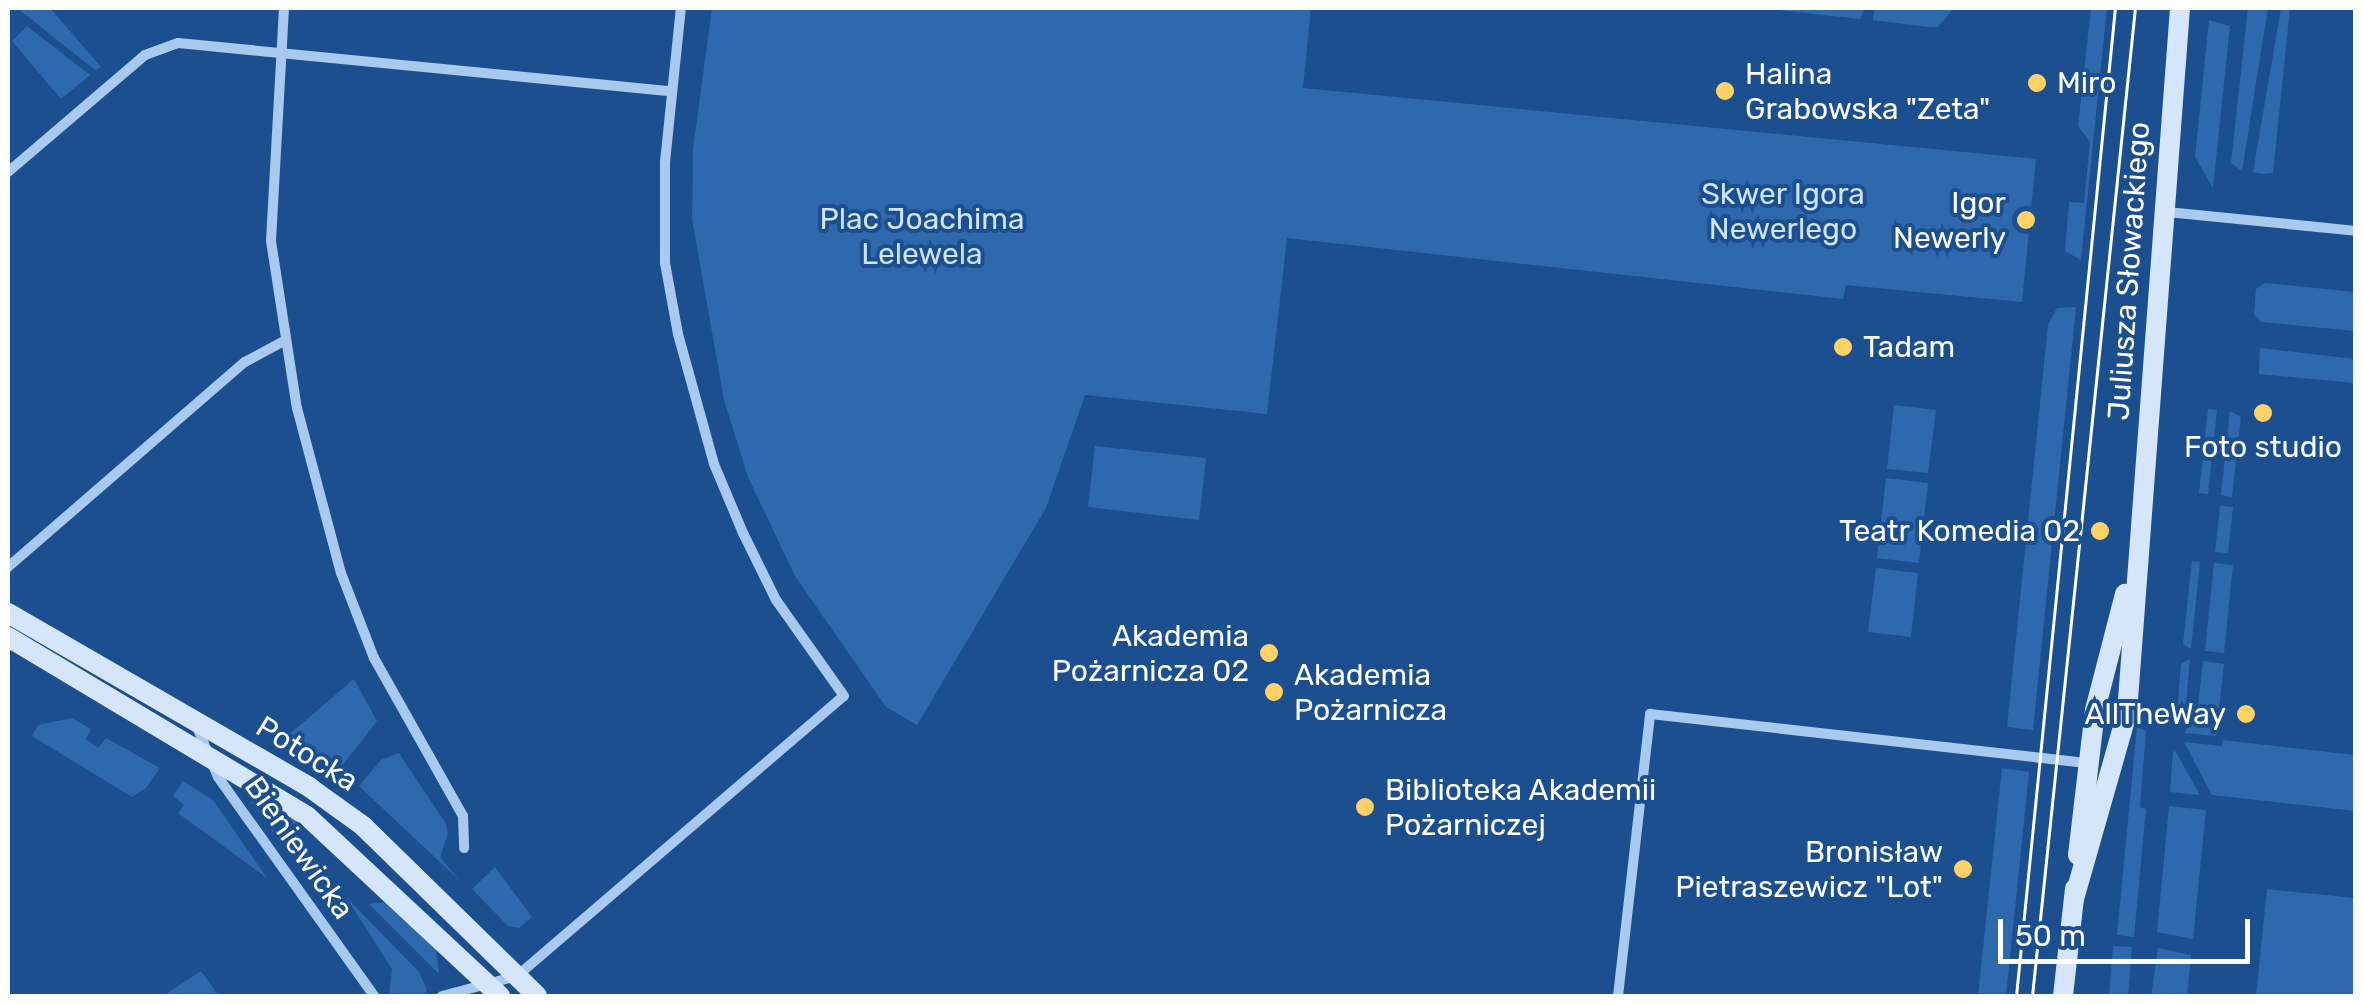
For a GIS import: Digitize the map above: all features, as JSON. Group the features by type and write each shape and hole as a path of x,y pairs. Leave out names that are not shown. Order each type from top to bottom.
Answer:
{"main road":[{"name":"Juliusza Słowackiego","path":"2074,898 2122,742 2167,212 2180,8"},
{"name":"Juliusza Słowackiego","path":"2063,996 2088,763 2137,539"},
{"name":"Potocka","path":"8,613 363,826 538,996"},
{"name":"Potocka","path":"8,637 339,840 493,989"}],"street":[{"path":"284,8 271,241 284,341 319,498 374,658 463,816 464,848"},
{"path":"442,996 493,989 517,976 844,696 776,600 714,464 665,263 668,91 680,8"},
{"path":"8,172 161,47 178,43 668,91"},
{"path":"2167,212 2356,231"},
{"path":"8,567 258,352 284,341"},
{"path":"1618,996 1650,714 2088,763"},
{"name":"Bieniewicka","path":"195,722 211,758 374,996"}],"green space":[{"path":"17,8 50,8 101,67 95,70"},
{"name":"Plac Joachima Lelewela","path":"712,8 1311,8 1303,88 2036,159 2022,302 1846,285 1843,299 1287,238 1267,414 1085,395 1046,508 917,725 886,707 795,576 748,477 724,400 692,219 693,149"},
{"path":"1761,8 1865,8 1860,19"},
{"path":"1874,8 1954,8 1938,27 1928,27 1873,20"},
{"path":"2091,8 2107,8 2081,260 2065,251 2069,202 2084,203 2090,142 2078,126"},
{"path":"2248,8 2268,8 2242,171 2231,163"},
{"path":"2281,8 2290,8 2273,173 2262,174 2253,172"},
{"path":"2209,20 2230,26 2213,188 2195,157"},
{"path":"27,26 90,75 61,99 12,41"},
{"path":"2265,283 2355,292 2355,331 2261,322 2254,314 2256,289"},
{"path":"2076,307 2033,730 2007,727 2048,325 2057,308"},
{"path":"2260,348 2355,359 2355,383 2259,374"},
{"path":"1894,405 1936,410 1928,473 1887,469"},
{"path":"2208,409 2217,410 2208,494 2199,493"},
{"path":"2230,411 2241,417 2232,497 2221,495"},
{"path":"1095,446 1206,458 1199,520 1088,507"},
{"path":"1886,478 1928,483 1919,563 1877,558"},
{"path":"2220,506 2233,507 2228,553 2215,552"},
{"path":"2192,561 2200,562 2191,649 2183,644"},
{"path":"2214,563 2233,565 2224,653 2205,651"},
{"path":"1876,568 1918,573 1911,637 1868,632"},
{"path":"2190,659 2185,713 2176,726 2181,664"},
{"path":"2203,661 2224,664 2216,736 2184,733 2197,714"},
{"path":"354,679 377,721 339,770 285,738"},
{"path":"72,718 91,729 86,739 98,748 106,738 160,768 146,788 132,797 32,736 38,725"},
{"path":"2137,727 2146,731 2140,807 2146,809 2134,937 2117,935"},
{"path":"2223,740 2355,755 2355,811 2212,795 2184,742 2222,746"},
{"path":"2173,751 2176,752 2200,795 2170,792"},
{"path":"399,753 445,822 448,833 440,857 460,881 359,786 381,760"},
{"path":"2002,768 2029,772 2006,996 1978,996"},
{"path":"183,781 213,800 267,878 178,813 184,805 173,796"},
{"path":"257,797 296,821 298,836 277,838 251,802"},
{"path":"2169,806 2206,810 2193,939 2157,932"},
{"path":"495,867 532,917 519,928 508,926 472,889"},
{"path":"2267,889 2355,898 2355,996 2256,996"},
{"path":"346,897 419,972 427,990 422,996 389,996 392,969"},
{"path":"389,902 436,948 439,974 369,904"},
{"path":"2113,946 2132,947 2128,996 2109,996"},
{"path":"2158,948 2191,955 2187,996 2151,996"},
{"path":"201,971 219,996 163,996"}],"tram line":[{"path":"2016,996 2115,8"},
{"path":"2032,996 2135,8"}],"place":[{"name":"Miro","path":"2037,83"},
{"name":"Halina Grabowska \"Zeta\"","path":"1725,91"},
{"name":"Igor Newerly","path":"2026,220"},
{"name":"Tadam","path":"1843,347"},
{"name":"Foto studio","path":"2263,413"},
{"name":"Teatr Komedia 02","path":"2100,531"},
{"name":"Akademia Pożarnicza 02","path":"1269,653"},
{"name":"Akademia Pożarnicza","path":"1274,692"},
{"name":"AllTheWay","path":"2246,714"},
{"name":"Biblioteka Akademii Pożarniczej","path":"1365,807"},
{"name":"Bronisław Pietraszewicz \"Lot\"","path":"1963,869"}],"park label":[{"name":"Skwer Igora Newerlego","path":"1783,211"}]}
